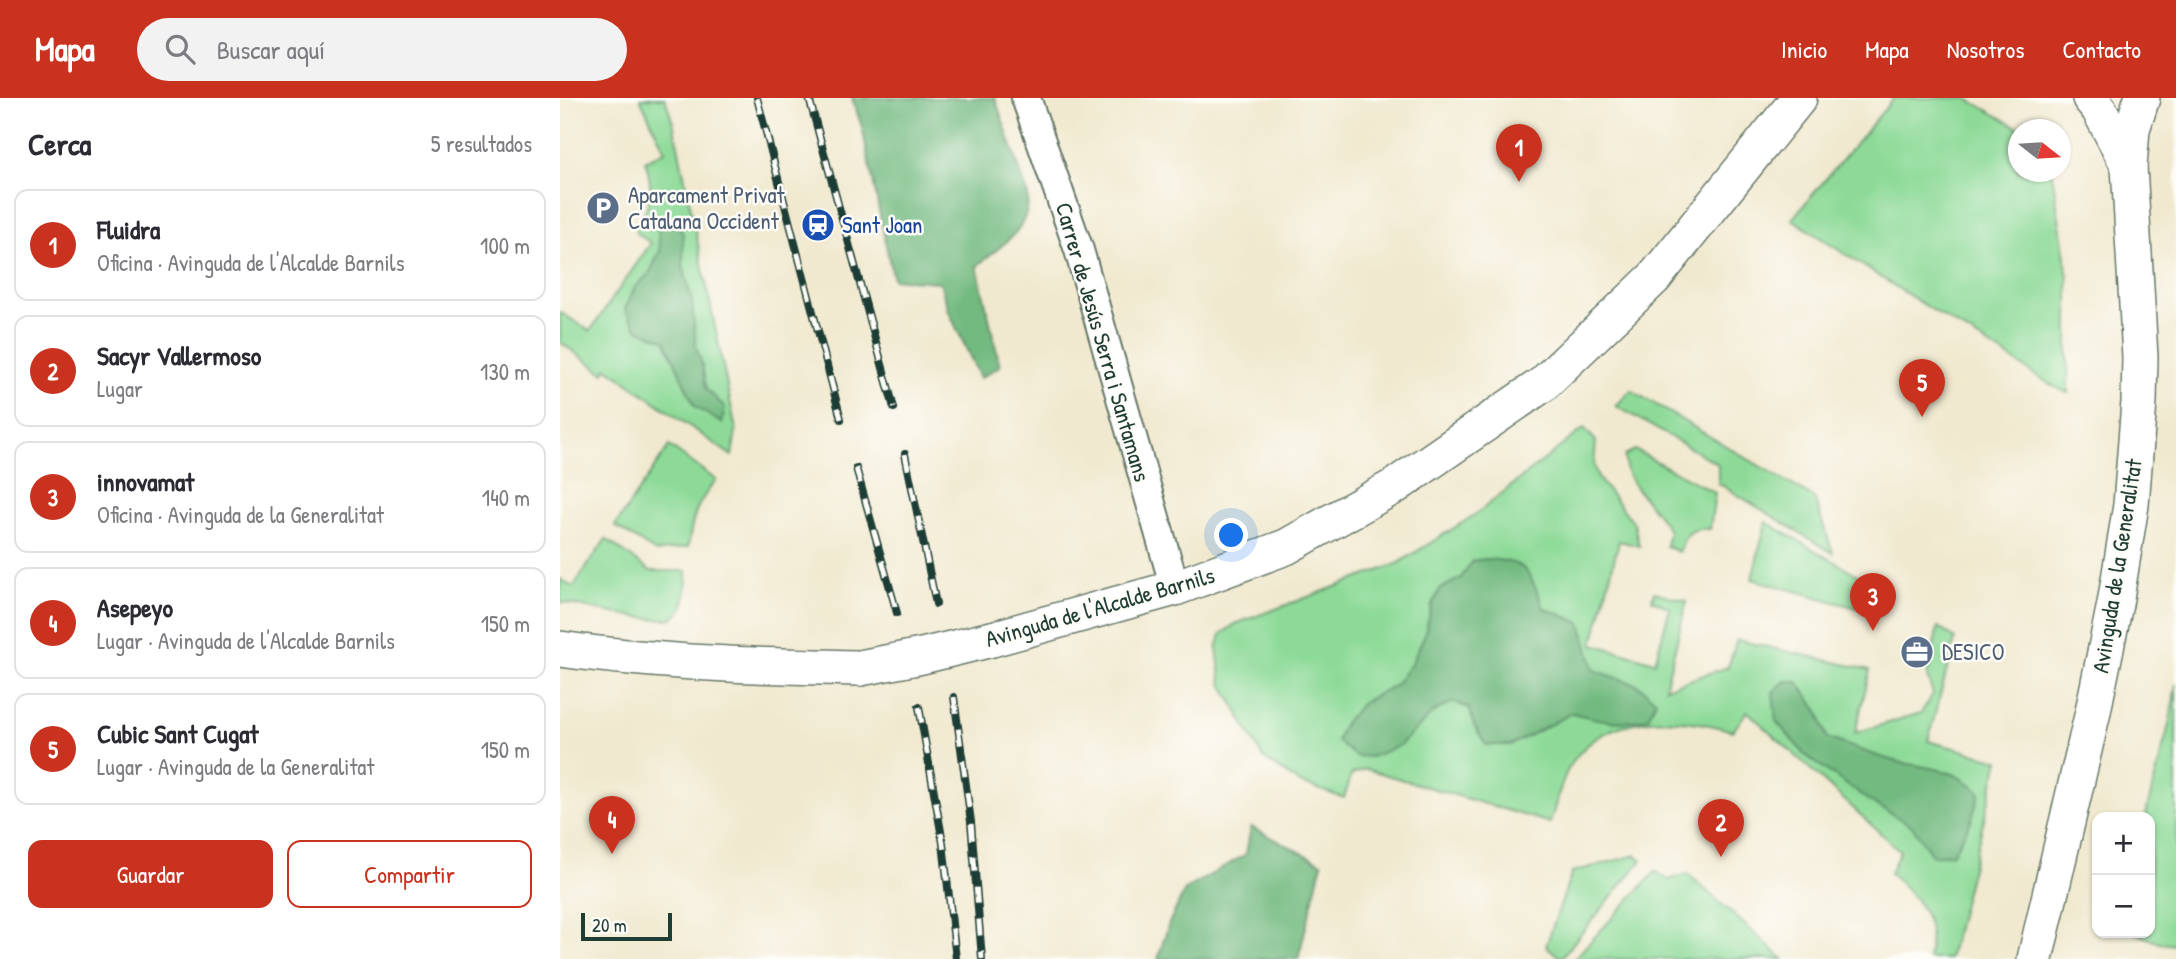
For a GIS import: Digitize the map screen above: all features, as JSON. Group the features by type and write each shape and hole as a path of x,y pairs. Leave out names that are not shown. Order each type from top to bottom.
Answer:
{"street":[{"name":"Carrer de Jesús Serra i Santamans","path":"1026,98 1079,250 1175,588"},
{"name":"Avinguda de l'Alcalde Barnils","path":"560,649 641,659 860,668 992,639 1175,588 1286,548 1395,486 1543,384 1654,278 1799,98"},
{"name":"Avinguda de la Generalitat","path":"2090,98 2099,109 2129,166"},
{"name":"Avinguda de la Generalitat","path":"2035,959 2092,716 2115,604 2131,505 2140,357 2129,166 2132,129 2142,98"}],"green space":[{"path":"640,98 665,98 674,126 736,430 732,456 607,368 604,373 560,342 560,312 590,331 651,243 635,232 649,197 650,180 645,161 665,151"},
{"path":"852,98 995,98 1027,191 1028,204 1026,215 1014,234 977,266 1000,366 980,378 949,312 940,282 893,279 862,127"},
{"path":"1894,98 1966,98 2008,122 2008,182 2054,182 2068,277 2068,393 2040,378 1792,219"},
{"path":"661,217 674,218 683,234 683,266 692,301 696,347 706,389 725,407 722,423 695,407 665,340 637,329 625,309 635,287 649,274 660,251 658,229"},
{"path":"1631,390 1814,498 1833,553 1718,483 1718,464 1616,406"},
{"path":"1584,428 1596,441 1594,465 1598,478 1634,523 1639,546 1619,541 1593,644 1655,662 1670,608 1652,600 1654,592 1687,601 1665,688 1728,667 1737,640 1870,670 1855,733 1921,713 1933,694 1927,676 1938,627 1955,639 1928,741 1999,760 1949,959 1928,959 1930,932 1923,910 1890,873 1900,851 1747,711 1733,731 1669,720 1625,725 1605,733 1588,745 1569,767 1550,823 1366,769 1352,774 1344,798 1300,783 1263,758 1222,684 1217,649 1221,634 1235,624 1397,564 1476,514"},
{"path":"669,446 716,480 696,510 688,547 656,552 615,526"},
{"path":"1635,450 1715,493 1710,529 1698,529 1689,533 1679,552 1666,546 1669,531 1629,476 1625,455"},
{"path":"1766,522 1887,592 1882,615 1752,579"},
{"path":"606,539 650,571 687,571 685,596 679,614 666,619 653,619 560,602 560,579 573,587"},
{"path":"1485,559 1519,565 1530,576 1544,608 1581,623 1594,670 1638,685 1656,701 1648,718 1618,722 1572,713 1511,745 1486,745 1474,725 1469,708 1453,702 1435,711 1399,746 1371,757 1355,756 1337,741 1344,723 1363,702 1395,685 1411,664 1424,637 1432,605 1440,589 1461,578 1472,561"},
{"path":"1785,681 1798,682 1819,713 1827,738 1886,759 1950,773 1960,777 1980,793 1971,821 1953,853 1933,856 1912,826 1868,800 1805,755 1776,721 1773,692"},
{"path":"2176,684 2176,945 2148,938 2155,938 2155,812 2146,812 2170,721"},
{"path":"1251,827 1322,863 1298,959 1158,959 1169,923 1185,890 1246,854"},
{"path":"1636,855 1642,860 1561,958 1546,946 1572,872"},
{"path":"1656,871 1668,880 1688,874 1783,959 1574,959"}],"railway":[{"path":"757,98 841,419"},
{"path":"809,98 894,408"},
{"path":"905,454 936,604"},
{"path":"856,468 897,613"},
{"path":"954,697 971,822 982,959"},
{"path":"919,707 943,843 956,959"}],"place":[{"name":"Fluidra","path":"1519,182"},
{"name":"Aparcament Privat Catalana Occident","path":"603,208"},
{"name":"Sant Joan","path":"818,225"},
{"name":"Cubic Sant Cugat","path":"1922,417"},
{"name":"innovamat","path":"1873,631"},
{"name":"DESICO","path":"1917,652"},
{"name":"Asepeyo","path":"612,854"},
{"name":"Sacyr Vallermoso","path":"1721,857"}]}
